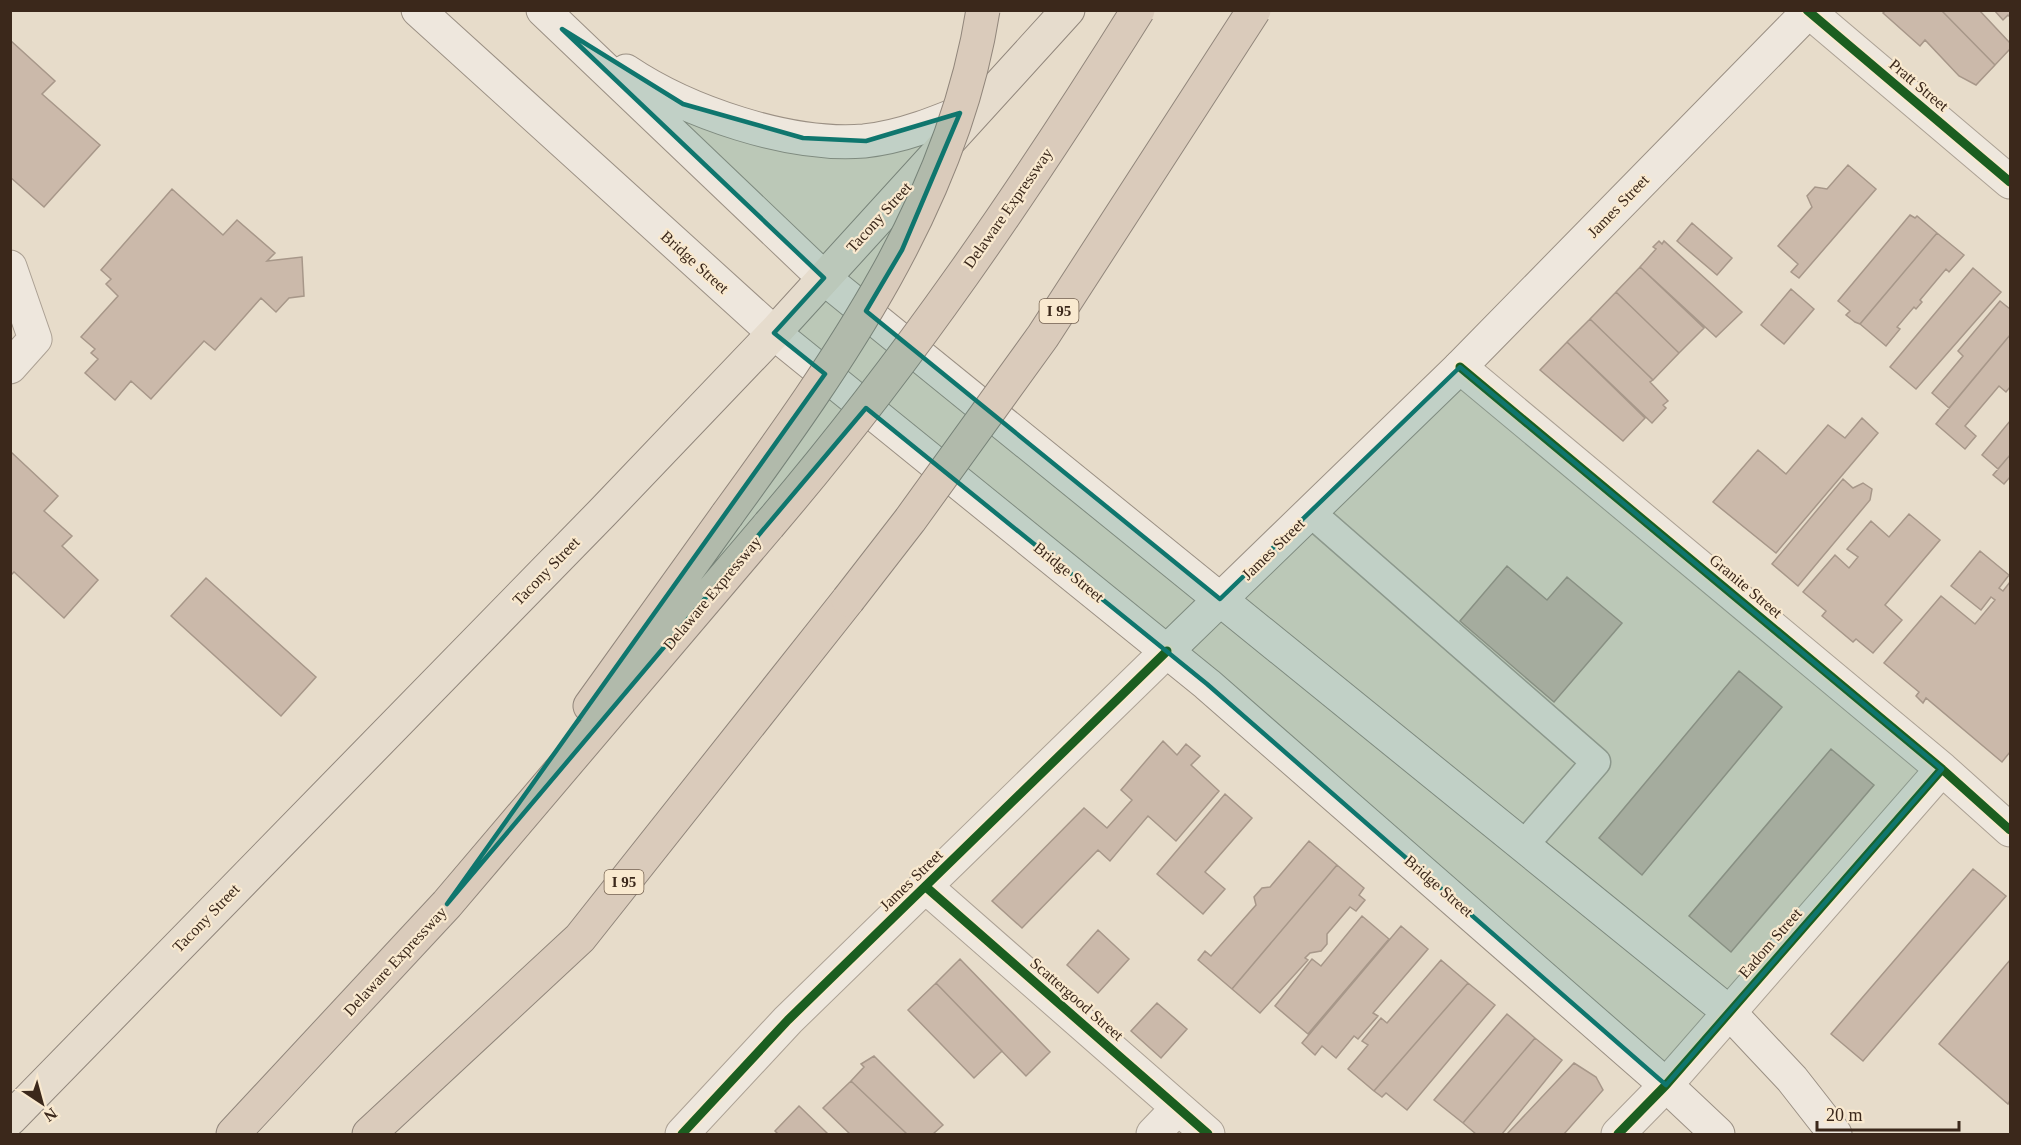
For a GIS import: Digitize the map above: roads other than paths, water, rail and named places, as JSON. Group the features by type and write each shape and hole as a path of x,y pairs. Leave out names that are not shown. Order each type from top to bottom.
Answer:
{"highway":[{"path":"447,904 791,427 902,250 957,125 977,49 983,10"},
{"name":"Delaware Expressway","path":"233,1134 447,904 876,396 1083,99 1138,10"},
{"name":"I 95","path":"369,1134 580,938 848,600 910,520 1043,336 1254,10"}],"main road":[{"name":"Bridge Street","path":"418,10 774,333 1167,651 1666,1085 1718,1134"},
{"name":"Tacony Street","path":"10,1119 602,513 774,333 1068,10"},
{"name":"Pratt Street","path":"1809,11 2010,182"},
{"name":"James Street","path":"682,1134 788,1020 1460,367 1809,11"},
{"path":"552,20 639,80 683,104 726,119 803,138 831,142 866,141 905,133 984,103"},
{"path":"552,20 824,278 1730,1013 1792,1079 1835,1134"},
{"path":"10,267 35,339 10,367"},
{"name":"Granite Street","path":"1460,367 1942,769 2010,830"},
{"name":"Eadom Street","path":"1618,1134 1666,1085 1730,1013 1942,769"},
{"name":"Scattergood Street","path":"926,887 1208,1134"},
{"path":"1153,1134 1178,1108"}],"lane":[{"path":"1310,512 1596,762 1523,846"}]}
